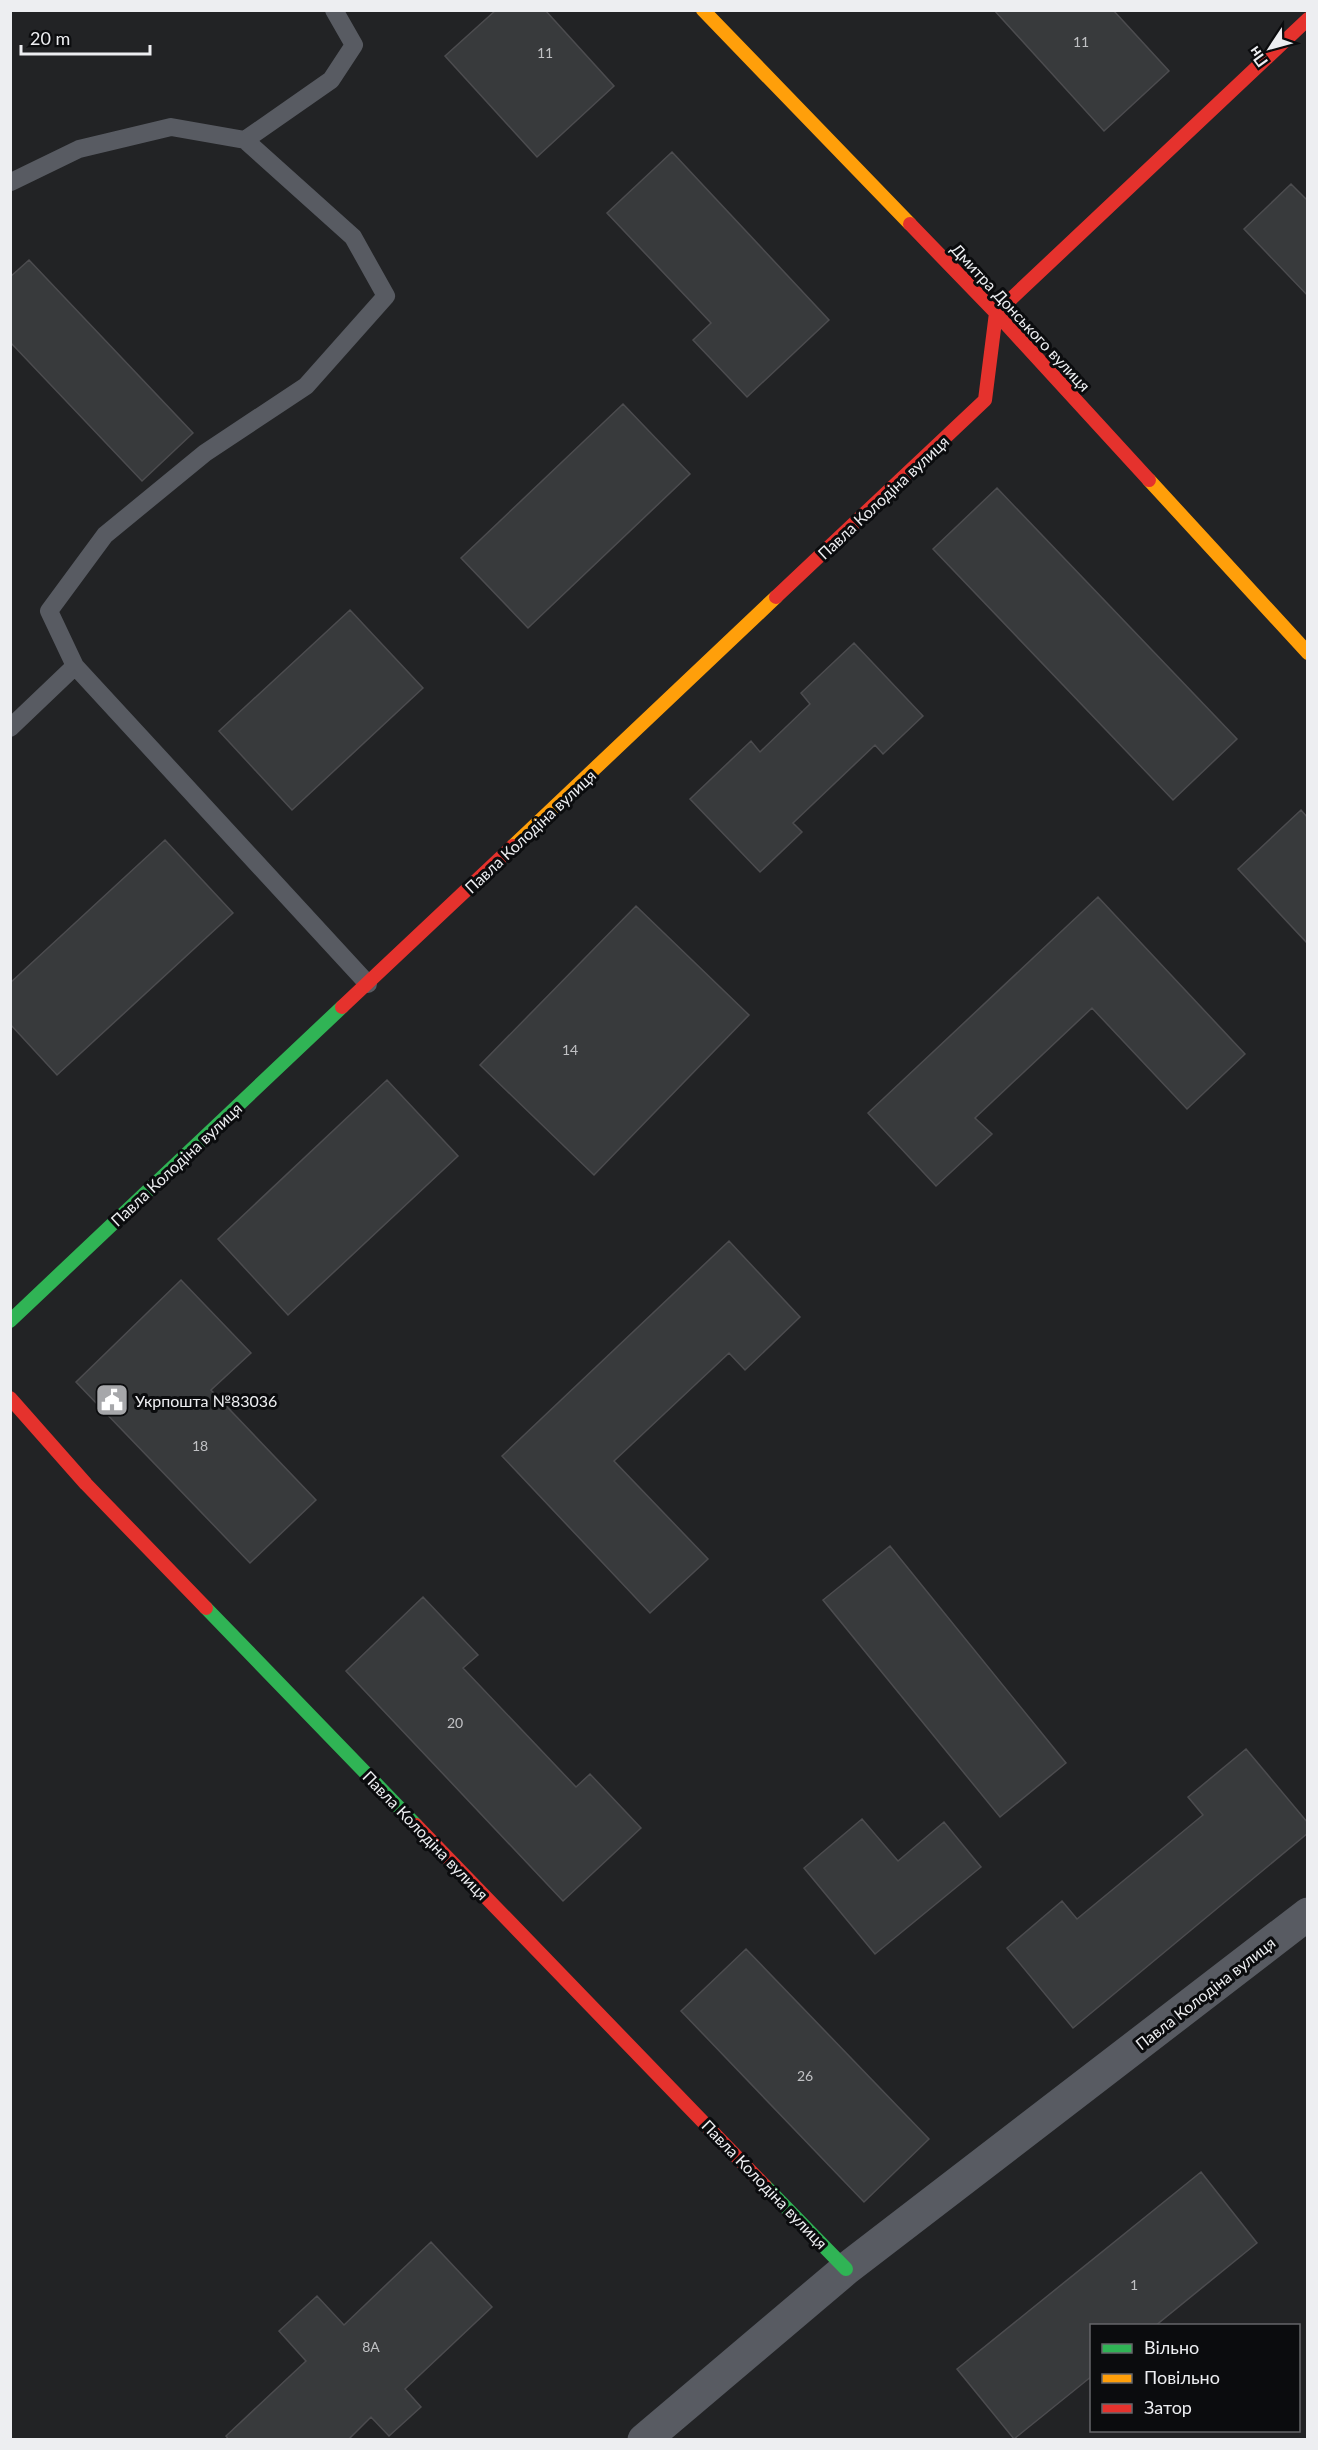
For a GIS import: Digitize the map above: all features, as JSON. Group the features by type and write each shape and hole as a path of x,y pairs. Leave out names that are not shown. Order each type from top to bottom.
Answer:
{"street":[{"name":"Дмитра Донського вулиця","path":"703,10 996,314 1308,653"},
{"path":"996,314 1308,19"},
{"name":"Павла Колодіна вулиця","path":"10,1321 985,400 996,314"},
{"name":"Павла Колодіна вулиця","path":"10,1398 86,1484 846,2269"},
{"name":"Павла Колодіна вулиця","path":"644,2439 846,2269 1308,1914"}],"lane":[{"path":"245,140 332,80 354,45 334,10"},
{"path":"11,182 79,149 171,127 245,140 353,237 386,296 306,386 204,453 105,535 49,611 75,666 368,984"},
{"path":"10,728 75,666"}],"building":[{"path":"496,10 545,10 614,86 537,157 445,56"},
{"path":"994,10 1113,10 1169,71 1104,131"},
{"path":"672,152 829,320 747,397 693,340 711,323 607,213"},
{"path":"1291,184 1308,201 1308,296 1244,229"},
{"path":"29,260 193,433 142,481 10,342 10,277"},
{"path":"623,404 690,474 528,628 461,558"},
{"path":"997,488 1237,739 1173,800 933,549"},
{"path":"350,610 423,688 292,810 219,731"},
{"path":"854,643 923,716 883,754 875,745 793,823 802,832 760,872 690,799 751,741 760,752 810,704 801,693"},
{"path":"1301,810 1308,818 1308,944 1238,869"},
{"path":"165,840 233,913 57,1075 10,1024 10,983"},
{"path":"1098,897 1245,1054 1187,1109 1092,1008 975,1118 992,1134 936,1186 868,1113"},
{"path":"636,906 749,1015 594,1175 480,1065"},
{"path":"387,1080 458,1156 288,1315 218,1239"},
{"path":"729,1241 800,1317 745,1370 729,1353 614,1461 708,1559 650,1613 502,1456"},
{"path":"181,1280 251,1353 211,1390 316,1500 250,1563 76,1382"},
{"path":"890,1546 1066,1763 1000,1817 823,1600"},
{"path":"423,1597 478,1655 463,1668 576,1787 590,1774 641,1828 563,1901 346,1671"},
{"path":"1246,1749 1308,1823 1308,1833 1073,2028 1007,1948 1062,1901 1077,1919 1203,1815 1188,1797"},
{"path":"862,1819 898,1861 944,1822 981,1867 875,1954 804,1868"},
{"path":"746,1949 929,2139 864,2202 681,2011"},
{"path":"1201,2172 1257,2243 1157,2324 1090,2324 1090,2378 1014,2439 957,2369"},
{"path":"431,2242 492,2307 405,2389 421,2407 389,2436 371,2417 348,2440 229,2440 226,2436 306,2361 279,2331 317,2296 344,2325"}],"traffic: fast":[{"path":"10,1321 342,1007"},
{"path":"206,1608 416,1825"},
{"path":"765,2186 846,2269"}],"traffic: slow":[{"path":"703,10 910,224"},
{"path":"1149,480 1308,653"},
{"path":"513,846 776,597"}],"traffic: jam":[{"path":"996,313 1308,19"},
{"path":"910,224 996,313 1149,480"},
{"path":"776,597 985,400 996,313"},
{"path":"342,1007 513,846"},
{"path":"10,1398 86,1484 206,1608"},
{"path":"416,1825 765,2186"}],"place":[{"name":"Укрпошта №83036","path":"112,1400"}]}
